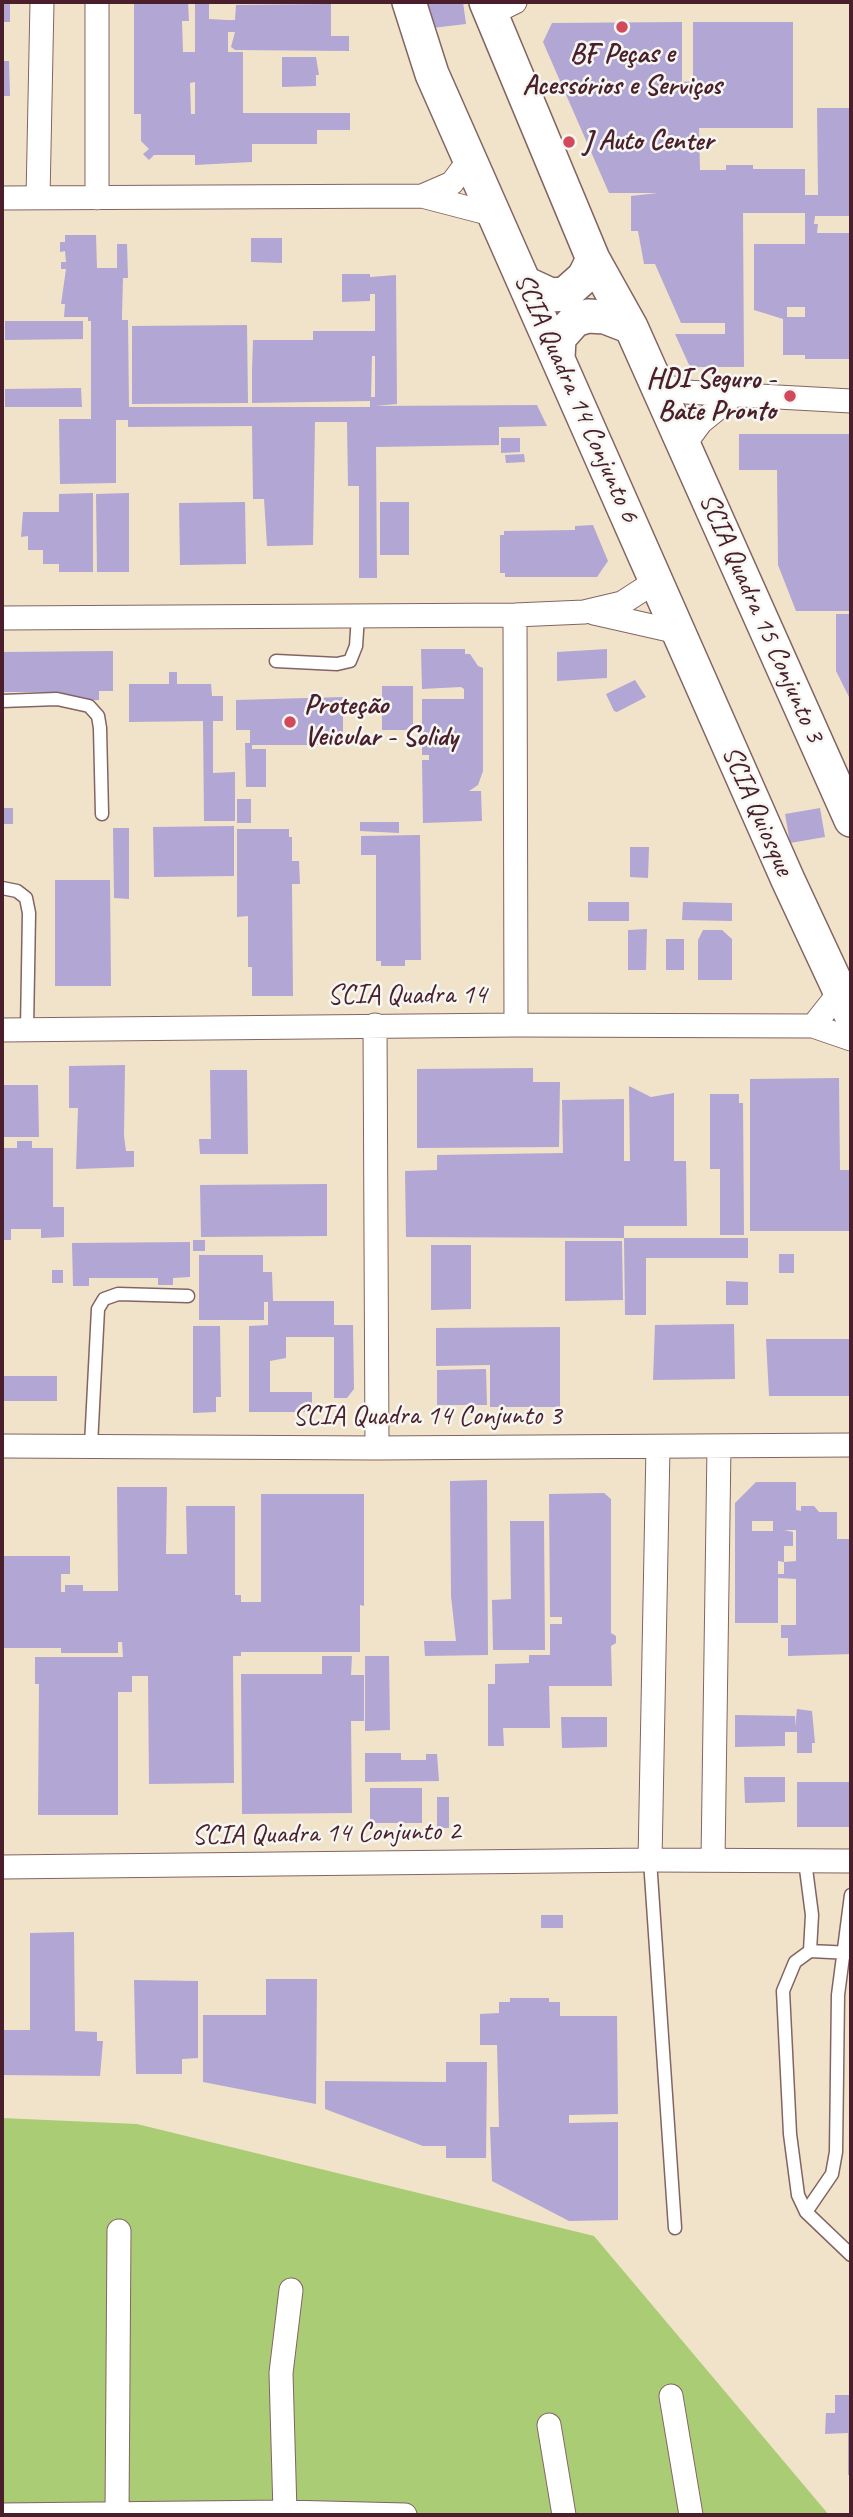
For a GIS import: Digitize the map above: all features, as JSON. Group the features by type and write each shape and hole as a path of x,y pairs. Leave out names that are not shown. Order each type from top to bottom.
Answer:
{"main road":[{"name":"SCIA Quadra 14 Conjunto 6","path":"409,2 432,74 667,606"},
{"name":"SCIA Quadra 15 Conjunto 3","path":"497,6 593,259 631,327 849,811"},
{"path":"525,283 551,295 565,294 584,277 593,259"},
{"path":"558,358 559,338 575,320 588,316 605,317 631,327"},
{"name":"SCIA Quiosque","path":"667,606 845,1004"}],"street":[{"path":"38,198 42,2"},
{"path":"97,2 97,198"},
{"path":"422,196 452,183 470,159"},
{"path":"2,198 422,196 489,203"},
{"path":"656,383 686,392 851,401"},
{"path":"677,430 701,422 733,396"},
{"path":"584,612 622,603 667,606"},
{"path":"2,618 515,615 667,606"},
{"path":"515,615 516,1025"},
{"path":"813,1026 845,1004"},
{"path":"375,1025 377,1448"},
{"name":"SCIA Quadra 14","path":"2,1030 375,1025 813,1026 851,1039"},
{"name":"SCIA Quadra 14 Conjunto 3","path":"2,1446 377,1448 851,1445"},
{"path":"713,1860 719,1446"},
{"path":"650,1860 658,1447"},
{"name":"SCIA Quadra 14 Conjunto 2","path":"2,1867 650,1860 851,1861"},
{"path":"117,2515 119,2231"},
{"path":"285,2512 281,2373 291,2290"},
{"path":"671,2396 691,2515"},
{"path":"549,2425 564,2515"},
{"path":"2,2515 285,2512 405,2515"}],"lane":[{"path":"276,661 337,664 350,661 356,646 358,616"},
{"path":"2,701 57,699 89,706 98,716 102,814"},
{"path":"2,888 17,891 26,898 29,913 27,1029"},
{"path":"91,1445 98,1309 104,1299 118,1294 188,1296"},
{"path":"650,1860 675,2228"},
{"path":"805,1861 812,1915 810,1951"},
{"path":"806,2212 832,2174 836,2152 851,1895"},
{"path":"846,1953 810,1951 796,1962 783,1991 790,2134 799,2195 806,2212 851,2255"}],"green space":[{"path":"2,2118 137,2124 594,2236 829,2515 2,2515"}],"building":[{"path":"2,2 10,2 10,22 2,22"},
{"path":"134,2 188,2 189,21 182,21 183,52 195,52 195,2 209,2 209,19 227,20 235,20 236,5 331,4 331,36 349,36 349,51 235,50 231,47 235,32 228,32 228,52 243,52 243,113 350,113 350,130 317,130 317,144 252,144 252,162 195,165 195,155 154,155 149,160 143,154 149,149 141,141 141,114 134,114","holes":["195,82 195,114 191,114 190,83"]},
{"path":"428,2 463,2 466,24 432,28"},
{"path":"682,22 682,82 693,81 693,22 793,22 793,128 699,128 700,170 726,170 726,165 753,165 753,169 805,169 805,195 818,195 817,108 851,108 851,216 815,216 814,224 818,224 817,233 851,233 851,359 805,359 805,355 783,355 783,319 754,310 754,244 805,244 805,213 743,213 744,367 690,367 675,334 725,334 725,323 681,323 655,264 644,264 638,231 631,231 631,196 658,193 609,193 543,42 552,23","holes":["787,307 805,307 805,317 787,317"]},
{"path":"282,57 316,57 319,75 316,75 316,86 282,87"},
{"path":"2,61 9,61 10,96 2,96"},
{"path":"65,235 96,235 97,268 117,268 117,244 127,244 128,278 123,278 122,320 128,320 129,407 370,407 370,401 252,403 253,340 313,340 313,331 375,331 375,294 370,294 370,301 342,302 342,274 370,274 370,277 396,275 397,404 375,406 537,405 547,426 499,427 499,445 376,447 377,578 359,578 359,486 348,486 347,422 315,422 313,545 267,546 264,499 253,499 252,426 128,427 128,420 116,420 116,483 60,484 59,419 91,419 91,321 88,321 88,317 64,317 65,304 61,304 66,269 61,269 61,262 66,262 65,251 60,252 60,242 65,242","holes":["372,356 375,356 375,397 371,397"]},
{"path":"251,238 282,238 282,263 251,262"},
{"path":"5,321 83,321 83,339 5,340"},
{"path":"247,325 248,403 132,404 132,326"},
{"path":"81,388 82,407 5,407 5,389"},
{"path":"739,434 851,434 851,611 796,611 778,565 777,470 739,470"},
{"path":"501,438 520,438 520,452 501,453"},
{"path":"524,454 525,462 506,463 505,455"},
{"path":"93,493 93,572 59,572 59,564 43,564 43,550 28,550 28,536 21,537 23,512 59,512 59,494"},
{"path":"129,493 129,572 97,572 96,494"},
{"path":"245,502 246,564 180,565 179,503"},
{"path":"380,502 409,502 409,555 380,555"},
{"path":"593,525 608,561 597,577 505,577 505,573 500,573 500,535 504,535 504,531 575,530 575,526"},
{"path":"836,614 851,614 851,701 836,671"},
{"path":"421,649 465,649 465,654 470,654 478,666 483,668 483,771 478,785 469,791 481,791 482,821 423,823 422,760 429,760 429,755 422,755 422,699 464,699 464,689 422,689"},
{"path":"607,649 607,678 557,681 557,652"},
{"path":"113,651 113,691 99,691 99,700 57,701 57,692 2,692 2,652"},
{"path":"169,672 177,672 177,684 211,684 212,696 223,696 223,721 213,721 213,773 235,772 235,821 204,821 203,721 129,722 129,684 169,684"},
{"path":"635,680 646,697 617,712 614,711 606,694"},
{"path":"382,686 413,686 413,730 382,730"},
{"name":"Proteção Veicular - Solidy","path":"343,697 343,745 252,745 252,749 266,749 266,787 246,787 245,743 250,743 250,730 236,730 236,700"},
{"path":"237,799 251,799 251,823 237,823"},
{"path":"2,808 13,808 13,824 2,824"},
{"path":"820,808 825,837 790,843 785,814"},
{"path":"360,822 399,822 399,833 360,831"},
{"path":"234,826 234,876 154,877 153,827"},
{"path":"113,828 129,828 129,899 114,898"},
{"path":"237,829 289,829 289,837 292,837 292,861 299,861 300,884 292,884 293,996 252,996 252,967 248,967 248,916 237,917"},
{"path":"420,835 421,960 405,960 405,966 381,966 381,961 376,961 376,855 361,855 361,836"},
{"path":"630,847 649,847 648,878 630,877"},
{"path":"55,880 110,880 111,986 55,986"},
{"path":"588,902 629,902 629,921 588,921"},
{"path":"683,902 732,903 732,921 682,920"},
{"path":"647,929 646,970 628,970 628,930"},
{"path":"703,930 722,930 732,939 732,980 698,980 698,940"},
{"path":"666,939 684,939 684,970 666,970"},
{"path":"125,1065 124,1136 126,1151 134,1151 134,1167 76,1169 78,1108 69,1108 69,1066"},
{"path":"533,1068 533,1082 560,1082 559,1147 417,1148 417,1069"},
{"path":"210,1070 247,1070 248,1154 200,1154 199,1139 211,1139"},
{"path":"839,1078 840,1170 851,1170 851,1231 750,1231 750,1079"},
{"path":"2,1085 38,1085 39,1137 2,1137"},
{"path":"629,1086 651,1097 674,1093 674,1161 686,1161 687,1226 624,1226 624,1238 406,1237 405,1171 437,1170 437,1155 563,1153 562,1100 624,1099 624,1161 630,1161"},
{"path":"710,1094 739,1094 739,1103 743,1103 744,1235 720,1235 720,1169 710,1169"},
{"path":"17,1141 32,1141 32,1148 53,1148 53,1207 64,1207 64,1237 41,1238 41,1229 11,1229 11,1240 2,1240 2,1148 17,1148"},
{"path":"327,1184 327,1236 201,1237 200,1185"},
{"path":"624,1238 748,1238 748,1258 646,1258 646,1315 625,1315"},
{"path":"193,1240 205,1240 205,1251 193,1251"},
{"path":"565,1241 622,1241 623,1300 565,1301"},
{"path":"190,1242 190,1277 173,1278 173,1285 158,1285 158,1278 89,1278 89,1286 73,1286 72,1243"},
{"path":"431,1245 471,1245 471,1309 431,1310"},
{"path":"779,1254 794,1254 794,1273 779,1273"},
{"path":"199,1255 263,1255 263,1272 272,1272 273,1301 334,1301 334,1325 353,1325 354,1389 347,1398 334,1398 334,1337 286,1337 286,1358 270,1361 270,1392 312,1392 312,1412 249,1412 249,1326 268,1325 268,1302 264,1302 264,1320 199,1320"},
{"path":"52,1270 63,1270 63,1283 52,1283"},
{"path":"726,1281 748,1282 748,1305 726,1305"},
{"path":"734,1324 735,1379 653,1380 655,1325"},
{"path":"193,1326 220,1326 221,1397 216,1397 216,1412 193,1413"},
{"path":"560,1327 560,1407 490,1407 490,1365 436,1366 436,1328"},
{"path":"766,1339 851,1339 851,1396 769,1396"},
{"path":"486,1369 487,1405 437,1405 437,1370"},
{"path":"2,1376 57,1376 57,1401 2,1401"},
{"path":"487,1480 488,1655 425,1656 424,1641 456,1641 451,1596 450,1481"},
{"path":"756,1482 796,1482 796,1510 801,1511 801,1506 814,1506 819,1512 837,1512 837,1539 851,1539 851,1654 788,1656 788,1638 781,1638 781,1625 796,1625 796,1579 778,1578 778,1623 735,1623 735,1503","holes":["752,1521 773,1521 773,1531 752,1531","784,1530 796,1530 796,1561 784,1562 784,1546 793,1546 793,1532","778,1561 784,1562 784,1574 778,1574"]},
{"path":"117,1487 167,1487 166,1554 187,1554 186,1506 235,1506 235,1595 241,1595 241,1602 261,1602 261,1494 364,1494 364,1606 360,1605 360,1652 241,1652 241,1656 233,1656 234,1783 149,1784 148,1676 132,1676 132,1692 118,1692 118,1815 38,1815 39,1684 35,1684 35,1657 123,1657 122,1642 118,1642 118,1653 61,1653 61,1648 2,1648 2,1556 70,1556 70,1574 61,1574 61,1592 65,1592 65,1585 83,1585 83,1591 118,1591"},
{"path":"604,1493 611,1499 611,1633 616,1636 616,1643 611,1646 612,1686 549,1686 550,1728 503,1728 504,1746 488,1746 488,1684 495,1684 495,1664 529,1663 529,1655 550,1655 550,1624 562,1624 562,1617 550,1617 549,1494"},
{"path":"510,1521 544,1521 545,1650 493,1650 492,1600 511,1599"},
{"path":"322,1656 352,1656 351,1675 364,1675 364,1721 351,1721 352,1813 242,1814 241,1674 322,1674"},
{"path":"365,1656 389,1656 390,1730 365,1731"},
{"path":"797,1709 812,1711 815,1743 812,1743 812,1753 797,1753 797,1732 785,1732 785,1746 735,1747 735,1715 795,1716 795,1727"},
{"path":"561,1717 607,1717 607,1747 562,1748"},
{"path":"365,1753 401,1753 401,1760 426,1760 426,1754 437,1754 439,1781 365,1782"},
{"path":"744,1777 785,1777 785,1802 745,1803"},
{"path":"797,1782 851,1782 851,1827 797,1827"},
{"path":"370,1788 422,1788 422,1823 370,1823"},
{"path":"437,1797 449,1797 449,1828 437,1828"},
{"path":"541,1915 563,1915 563,1928 541,1928"},
{"path":"74,1932 75,2031 97,2032 97,2041 103,2041 100,2076 2,2075 2,2030 30,2030 30,1933"},
{"path":"266,1979 317,1979 316,2104 203,2082 203,2015 266,2015"},
{"path":"134,1980 198,1981 198,2058 182,2059 182,2074 136,2074"},
{"path":"510,1998 549,1998 549,2002 560,2002 560,2016 617,2016 618,2114 569,2115 569,2123 618,2122 618,2220 569,2221 492,2181 490,2127 499,2127 497,2045 480,2045 480,2014 499,2013 499,2002 510,2002"},
{"path":"446,2062 487,2062 486,2158 446,2158 446,2146 423,2146 325,2109 325,2081 446,2082"},
{"path":"835,2395 851,2395 851,2475 848,2475 848,2433 825,2434 826,2413 835,2413"}],"place":[{"name":"BF Peças e Acessórios e Serviços","path":"622,27"},
{"name":"J Auto Center","path":"569,142"},
{"name":"HDI Seguro - Bate Pronto","path":"790,396"},
{"name":"Proteção Veicular - Solidy","path":"290,722"}]}
